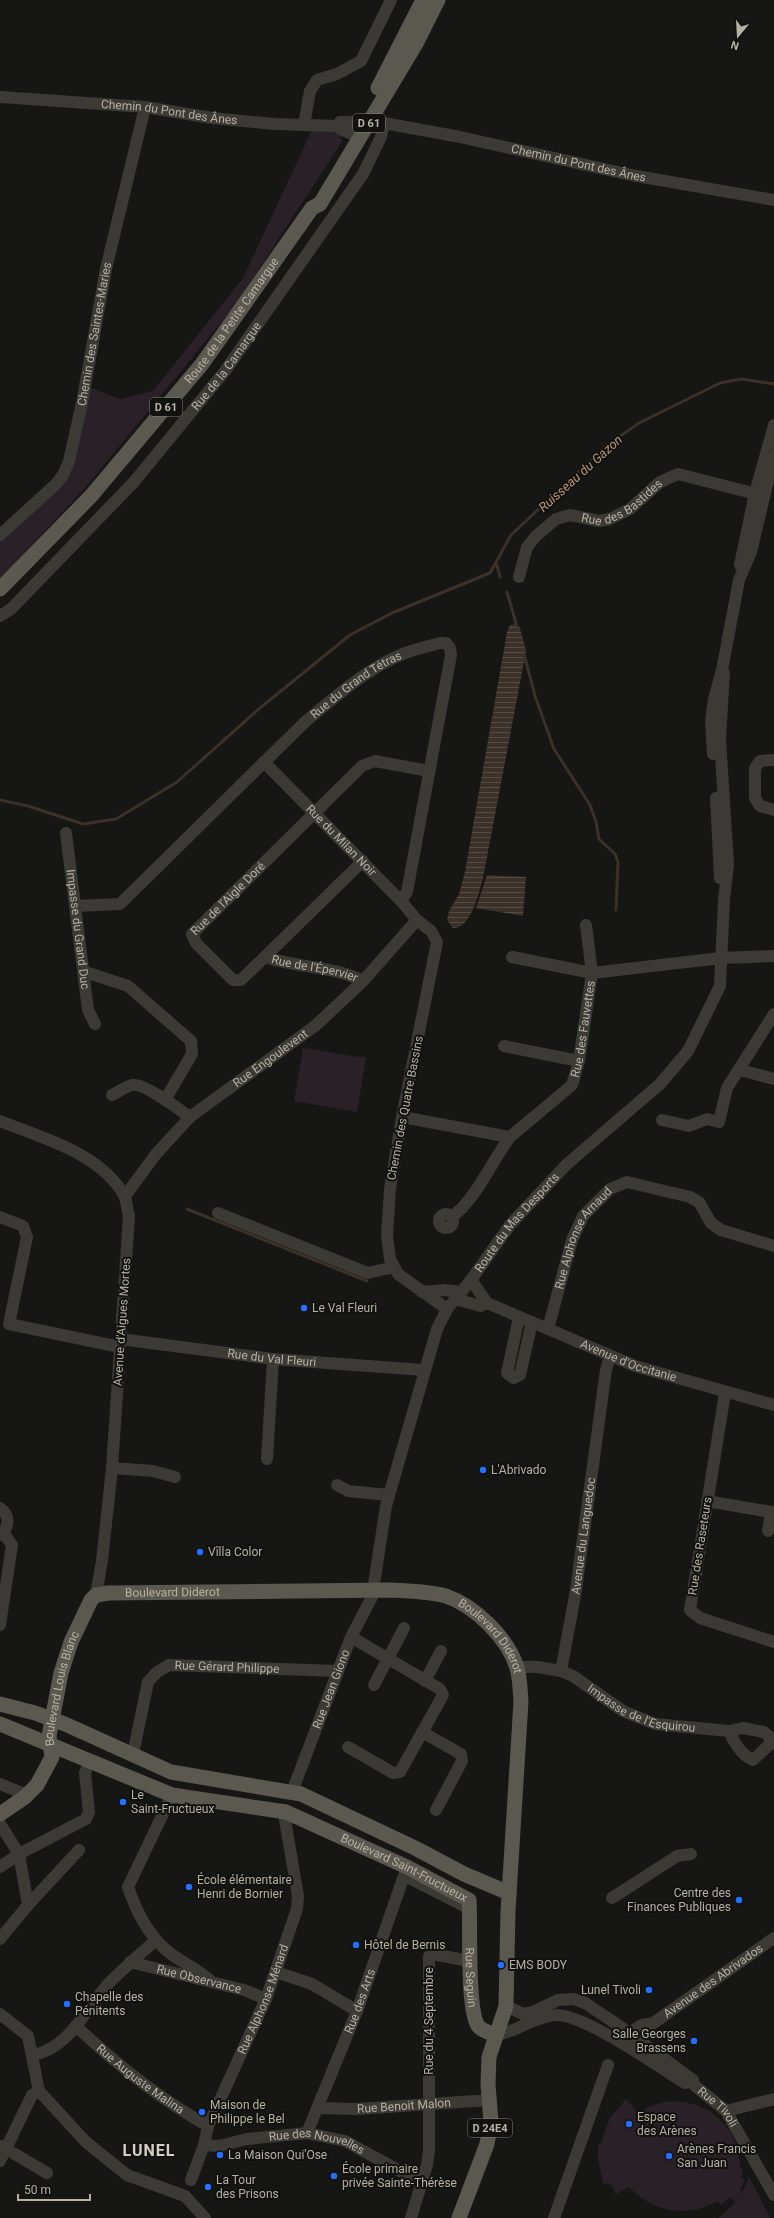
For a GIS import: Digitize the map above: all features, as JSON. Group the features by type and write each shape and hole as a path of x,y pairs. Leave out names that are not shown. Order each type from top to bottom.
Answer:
{"main road":[{"name":"Route de la Petite Camargue","path":"375,115 386,75 423,0"},
{"name":"Route de la Petite Camargue","path":"0,589 112,472 202,364 312,208 311,202 359,130 375,115 418,42 438,0"},
{"name":"Boulevard Diderot","path":"96,1595 108,1593 373,1590 424,1592 446,1596 458,1602 478,1614 494,1630 503,1642 517,1667 521,1701 510,1893 506,2006 503,2019 496,2035"},
{"name":"Boulevard Louis Blanc","path":"0,1814 25,1798 37,1785 52,1757 52,1750 49,1744 51,1719 71,1642 91,1600 96,1595"},
{"name":"Boulevard Saint-Fructueux","path":"0,1704 51,1719 171,1772 292,1792 415,1848 464,1874 510,1893"},
{"name":"Boulevard Saint-Fructueux","path":"0,1724 172,1795 286,1812 469,1900 470,1909"},
{"path":"286,1812 292,1792"},
{"name":"Rue Seguin","path":"470,1909 469,1961 474,2017 479,2027 496,2035"},
{"name":"D 24E4","path":"459,2218 487,2144 491,2122 489,2057 496,2035"}],"street":[{"path":"304,125 310,91 317,80 338,74 361,61 391,0"},
{"name":"Chemin du Pont des Ânes","path":"0,97 145,108 212,118 338,126 340,129 359,130"},
{"name":"Chemin des Saintes-Maries","path":"0,535 56,484 63,475 69,461 82,402 106,269 145,108"},
{"name":"Chemin du Pont des Ânes","path":"375,115 460,137 631,176 774,200"},
{"name":"Rue de la Camargue","path":"0,616 11,609 133,483 225,371 363,174 381,137 375,115"},
{"name":"Route du Mas Desports","path":"760,494 774,425"},
{"name":"Route du Mas Desports","path":"373,1590 389,1495 423,1370 436,1329 455,1300 510,1225 566,1165 660,1084 688,1050 720,986 724,900 720,894 723,834 712,737 722,670 739,580 739,569 760,494 774,455"},
{"name":"Rue des Bastides","path":"519,577 527,547 536,536 556,519 570,515 599,521 610,519 630,509 660,482 678,474 760,494"},
{"name":"Rue du Grand Tétras","path":"76,906 120,904 322,707 368,672 400,655 440,643 446,643 450,648 451,655 407,892 401,900"},
{"path":"774,760 760,761 754,768 755,798 760,806 774,810"},
{"name":"Rue du Milan Noir","path":"264,762 401,900 417,920"},
{"path":"314,812 362,766 375,762 429,772"},
{"name":"Rue de l'Aigle Doré","path":"314,812 192,934 196,943 233,980 241,980 363,861"},
{"name":"Impasse du Grand Duc","path":"66,834 85,972 88,1010 95,1024"},
{"name":"Rue Engoulevent","path":"125,1196 156,1154 190,1117 315,1026 363,981 417,920"},
{"name":"Chemin des Quatre Bassins","path":"417,920 430,931 437,942 402,1117 390,1189 388,1250 398,1274 422,1292 455,1300"},
{"name":"Rue des Fauvettes","path":"451,1217 457,1213 479,1186 510,1137 572,1085 579,1061 592,973 586,925"},
{"path":"512,957 592,973 722,958 774,956"},
{"name":"Rue de l'Épervier","path":"266,957 281,962 352,975 363,981"},
{"path":"85,972 128,986 191,1041 192,1054 165,1100"},
{"path":"662,1120 690,1126 707,1119 719,1122 727,1088 740,1070 774,1014"},
{"path":"504,1046 579,1061"},
{"path":"740,1070 774,1079"},
{"path":"112,1095 133,1085 140,1086 165,1100 190,1117"},
{"path":"402,1117 510,1137"},
{"name":"Avenue d'Aigues Mortes","path":"0,1121 82,1156 110,1176 125,1196 129,1216 112,1468 102,1561 96,1595"},
{"name":"Rue Alphonse Arnaud","path":"548,1330 572,1240 583,1216 610,1189 627,1182 690,1197 699,1202 711,1222 721,1230 774,1246"},
{"path":"218,1213 368,1273 394,1267"},
{"path":"0,1217 23,1226 27,1237 4,1328"},
{"path":"471,1280 487,1303"},
{"path":"422,1292 444,1290 455,1300"},
{"name":"Avenue d'Occitanie","path":"455,1300 481,1306 487,1303 635,1366 725,1393 774,1405"},
{"path":"519,1317 507,1373 510,1377 514,1378 520,1375 532,1322"},
{"name":"Rue du Val Fleuri","path":"4,1328 120,1343 273,1359 423,1370"},
{"name":"Avenue du Languedoc","path":"561,1671 576,1590 606,1370 610,1356"},
{"path":"266,1459 273,1359"},
{"name":"Rue des Raseteurs","path":"725,1393 690,1610 700,1618 774,1642"},
{"path":"112,1468 153,1471 175,1477"},
{"path":"337,1485 348,1491 389,1495"},
{"path":"707,1501 771,1512 768,1531"},
{"path":"0,1508 6,1513 8,1520 2,1533 12,1545 0,1625"},
{"name":"Rue Jean Giono","path":"292,1792 351,1636 372,1598 373,1590"},
{"path":"374,1685 404,1628"},
{"path":"348,1747 392,1774 400,1772 442,1695 440,1690 351,1636"},
{"path":"425,1681 441,1651"},
{"name":"Rue Gérard Philippe","path":"132,1754 148,1682 157,1672 169,1665 337,1671"},
{"path":"517,1667 538,1667 561,1671"},
{"name":"Impasse de l'Esquirou","path":"561,1671 582,1681 623,1711 655,1724 729,1731"},
{"path":"422,1732 461,1754 462,1761 436,1810"},
{"path":"0,1867 19,1854 86,1819 89,1812 85,1773 90,1760"},
{"path":"0,1784 22,1793 25,1798"},
{"path":"172,1795 128,1887 135,1906 156,1940 171,1953 202,1973 212,1982"},
{"name":"Rue Alphonse Ménard","path":"191,2180 204,2145 208,2126 266,1999 290,1934 297,1902 285,1820 286,1812"},
{"path":"0,1824 19,1854 28,1905"},
{"path":"0,1939 28,1905 79,1850"},
{"path":"612,1898 677,1856 691,1854"},
{"name":"Rue des Arts","path":"307,2133 357,2011 406,1871"},
{"name":"Avenue des Abrivados","path":"635,2037 637,2027 646,2023 652,2024 774,1938"},
{"path":"33,2055 45,2053 77,2027 91,2003 130,1962 156,1940"},
{"name":"Rue du 4 Septembre","path":"429,2104 429,1956 432,1954 469,1961"},
{"name":"Rue Observance","path":"130,1962 244,1990 266,1999"},
{"path":"276,1972 312,1984 357,2011"},
{"path":"506,2006 523,2014 533,2012 558,2000 567,1999 575,2019 596,2011"},
{"name":"Rue Tivoli","path":"567,1999 585,2003 635,2037 693,2080 694,2085"},
{"path":"0,2014 28,2036 39,2091 86,2142 127,2175 186,2194 205,2218"},
{"name":"Rue Tivoli","path":"496,2035 517,2029 538,2019 557,2015 575,2019 615,2046 628,2048 687,2084 694,2085 726,2111 774,2195"},
{"name":"Rue Auguste Malina","path":"77,2027 112,2060 179,2110 208,2126"},
{"path":"628,2048 635,2037"},
{"path":"554,2218 608,2065"},
{"path":"0,2162 3,2147 32,2095 39,2091"},
{"path":"726,2111 774,2099"},
{"name":"Rue Benoit Malon","path":"317,2108 357,2109 490,2100"},
{"path":"411,2218 428,2165 429,2104"},
{"name":"Rue des Nouvelles","path":"204,2145 219,2146 247,2140 307,2133 345,2141 422,2183"},
{"path":"3,2147 46,2173"}],"shaded area":[{"path":"312,130 334,131 340,135 342,142 236,304 86,487 0,579 0,539 59,487 88,387 120,399 153,391 243,278"},
{"path":"517,624 520,628 526,651 483,878 473,909 465,923 459,927 453,928 447,920 449,911 459,894 465,872 507,632 510,625"},
{"path":"487,875 526,877 523,916 476,908"},
{"path":"303,1048 366,1058 357,1112 294,1101"},
{"name":"Arènes Francis San Juan","path":"626,2099 638,2113 655,2105 672,2101 689,2103 705,2109 719,2119 730,2132 737,2148 740,2167 743,2168 741,2178 745,2179 740,2190 743,2192 735,2202 730,2197 721,2205 718,2201 695,2210 671,2210 649,2203 629,2187 616,2194 610,2183 603,2184 598,2158 598,2144 601,2144 609,2119"},
{"path":"749,2176 770,2218 718,2218 729,2209 741,2195"}],"waterway":[{"name":"Ruisseau du Gazon","path":"0,800 28,806 83,824 116,819 177,782 260,708 350,635 392,613 490,573 511,535 606,446 639,423 720,383 741,379 774,384"},
{"path":"497,565 500,577"},
{"path":"507,592 517,627"},
{"path":"524,654 535,696 554,749 590,805 596,822 599,839 615,854 618,862 616,910"},
{"path":"187,1209 367,1281"}],"place":[{"name":"Le Val Fleuri","path":"304,1308"},
{"name":"L'Abrivado","path":"483,1470"},
{"name":"Vîlla Color","path":"200,1552"},
{"name":"Le Saint-Fructueux","path":"123,1802"},
{"name":"École élémentaire Henri de Bornier","path":"189,1887"},
{"name":"Centre des Finances Publiques","path":"739,1900"},
{"name":"Hôtel de Bernis","path":"356,1945"},
{"name":"EMS BODY","path":"501,1965"},
{"name":"Lunel Tivoli","path":"649,1990"},
{"name":"Chapelle des Pénitents","path":"67,2004"},
{"name":"Salle Georges Brassens","path":"694,2041"},
{"name":"Maison de Philippe le Bel","path":"202,2112"},
{"name":"Espace des Arènes","path":"629,2124"},
{"name":"La Maison Qui'Ose","path":"220,2155"},
{"name":"Arènes Francis San Juan","path":"669,2156"},
{"name":"École primaire privée Sainte-Thérèse","path":"334,2176"},
{"name":"La Tour des Prisons","path":"208,2187"}],"district":[{"name":"LUNEL","path":"149,2150"}]}
